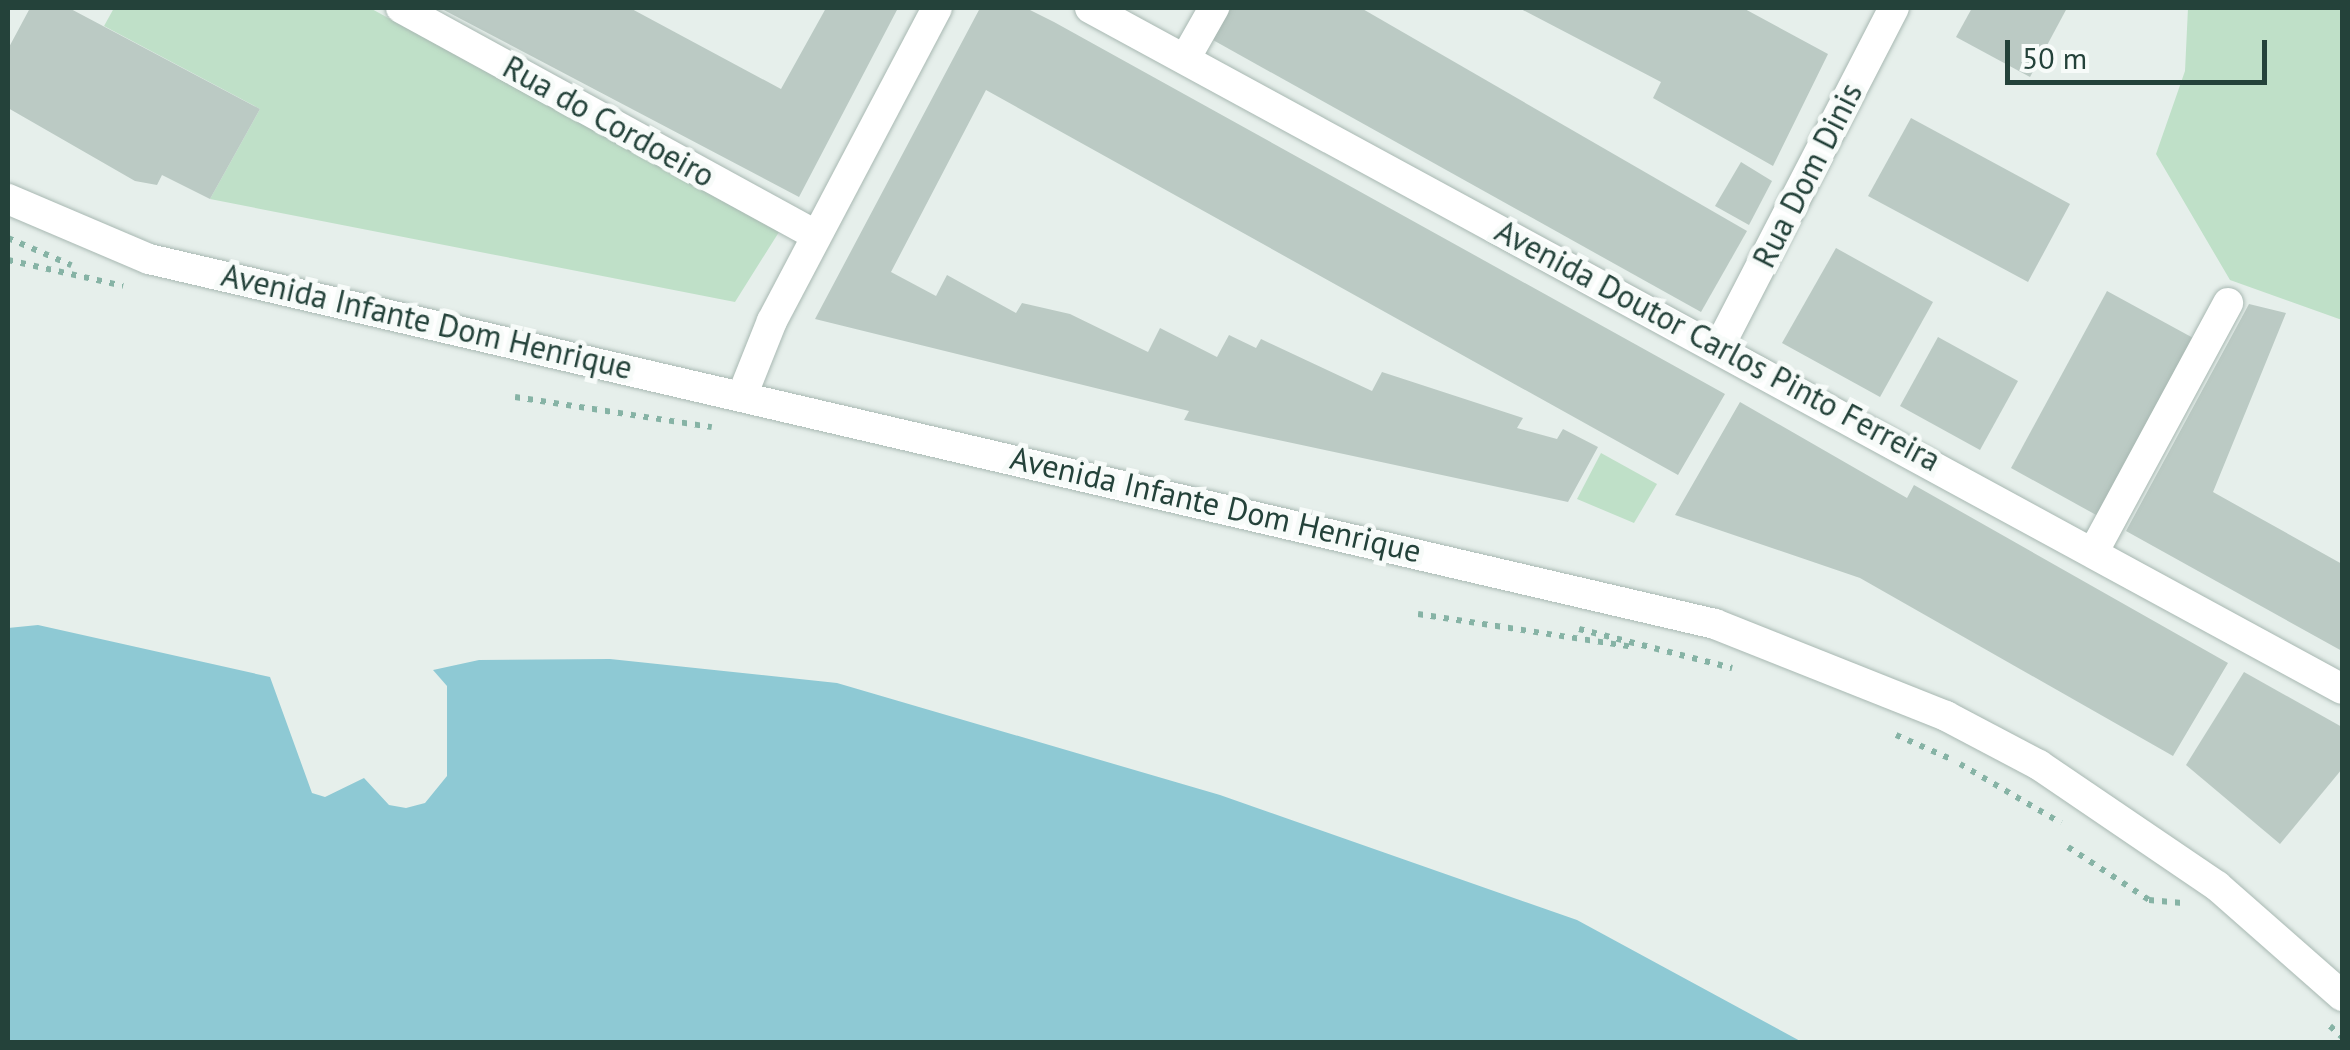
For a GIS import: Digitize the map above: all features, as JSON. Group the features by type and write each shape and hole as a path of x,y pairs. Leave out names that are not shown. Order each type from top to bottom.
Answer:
{"street":[{"name":"Rua do Cordoeiro","path":"401,8 816,235"},
{"path":"744,391 816,235 937,8"},
{"name":"Avenida Doutor Carlos Pinto Ferreira","path":"1090,8 1720,343 2342,689"},
{"path":"1185,59 1214,8"},
{"name":"Rua Dom Dinis","path":"1720,343 1894,8"},
{"name":"Avenida Infante Dom Henrique","path":"8,199 149,259 744,391 1715,624 1946,716 2039,765 2217,886 2338,1003"},
{"path":"2094,551 2228,303"}],"path":[{"path":"8,224 83,258"},
{"path":"8,238 136,289 8,260"},
{"path":"115,270 134,275"},
{"path":"604,396 718,422"},
{"path":"515,398 731,429"},
{"path":"1418,614 1677,654"},
{"path":"1576,617 1738,658"},
{"path":"1536,618 1748,672"},
{"path":"1893,719 2074,818"},
{"path":"1885,730 2081,835"},
{"path":"2068,847 2149,900 2183,904 2200,900 2184,889"},
{"path":"2158,885 2197,914"},
{"path":"2338,1003 2342,1019"},
{"path":"2315,1012 2342,1036"}],"green space":[{"path":"114,8 370,8 779,232 735,302 210,199 260,109 104,26"},
{"path":"2188,8 2342,8 2342,320 2230,280 2156,154 2185,71"},
{"path":"1601,453 1657,484 1634,523 1577,499"}],"water":[{"path":"38,625 270,677 312,793 325,797 364,778 389,805 406,808 425,803 447,776 447,686 433,670 479,660 610,659 837,683 1220,795 1577,920 1802,1042 8,1042 8,628"}],"building":[{"path":"30,8 69,8 260,109 210,199 162,175 157,185 135,181 8,108 8,49"},
{"path":"440,8 630,8 781,89 826,8 898,8 799,197"},
{"path":"980,8 1026,8 1054,22 1725,394 1678,475 986,90 891,272 936,296 947,275 1016,313 1022,303 1070,314 1148,352 1160,328 1217,357 1229,335 1256,348 1261,339 1372,391 1382,372 1523,418 1517,428 1557,439 1563,429 1598,447 1568,502 1184,420 1189,411 815,319"},
{"path":"1231,8 1361,8 1747,231 1701,312 1213,40"},
{"path":"1519,8 1743,8 1828,54 1773,166 1653,98 1661,82"},
{"path":"1972,8 2067,8 2030,77 1956,37"},
{"path":"1911,118 2070,204 2028,282 1868,196"},
{"path":"1741,162 1772,181 1749,225 1715,206"},
{"path":"1836,248 1933,302 1880,397 1782,343"},
{"path":"2107,291 2195,339 2098,516 2011,468"},
{"path":"2249,304 2286,313 2213,492 2342,564 2342,651 2126,531"},
{"path":"1938,337 2018,381 1980,450 1900,406"},
{"path":"1740,402 1907,498 1914,485 2228,663 2173,756 1860,578 1675,515"},
{"path":"2244,672 2342,727 2342,769 2280,844 2186,765"}]}
